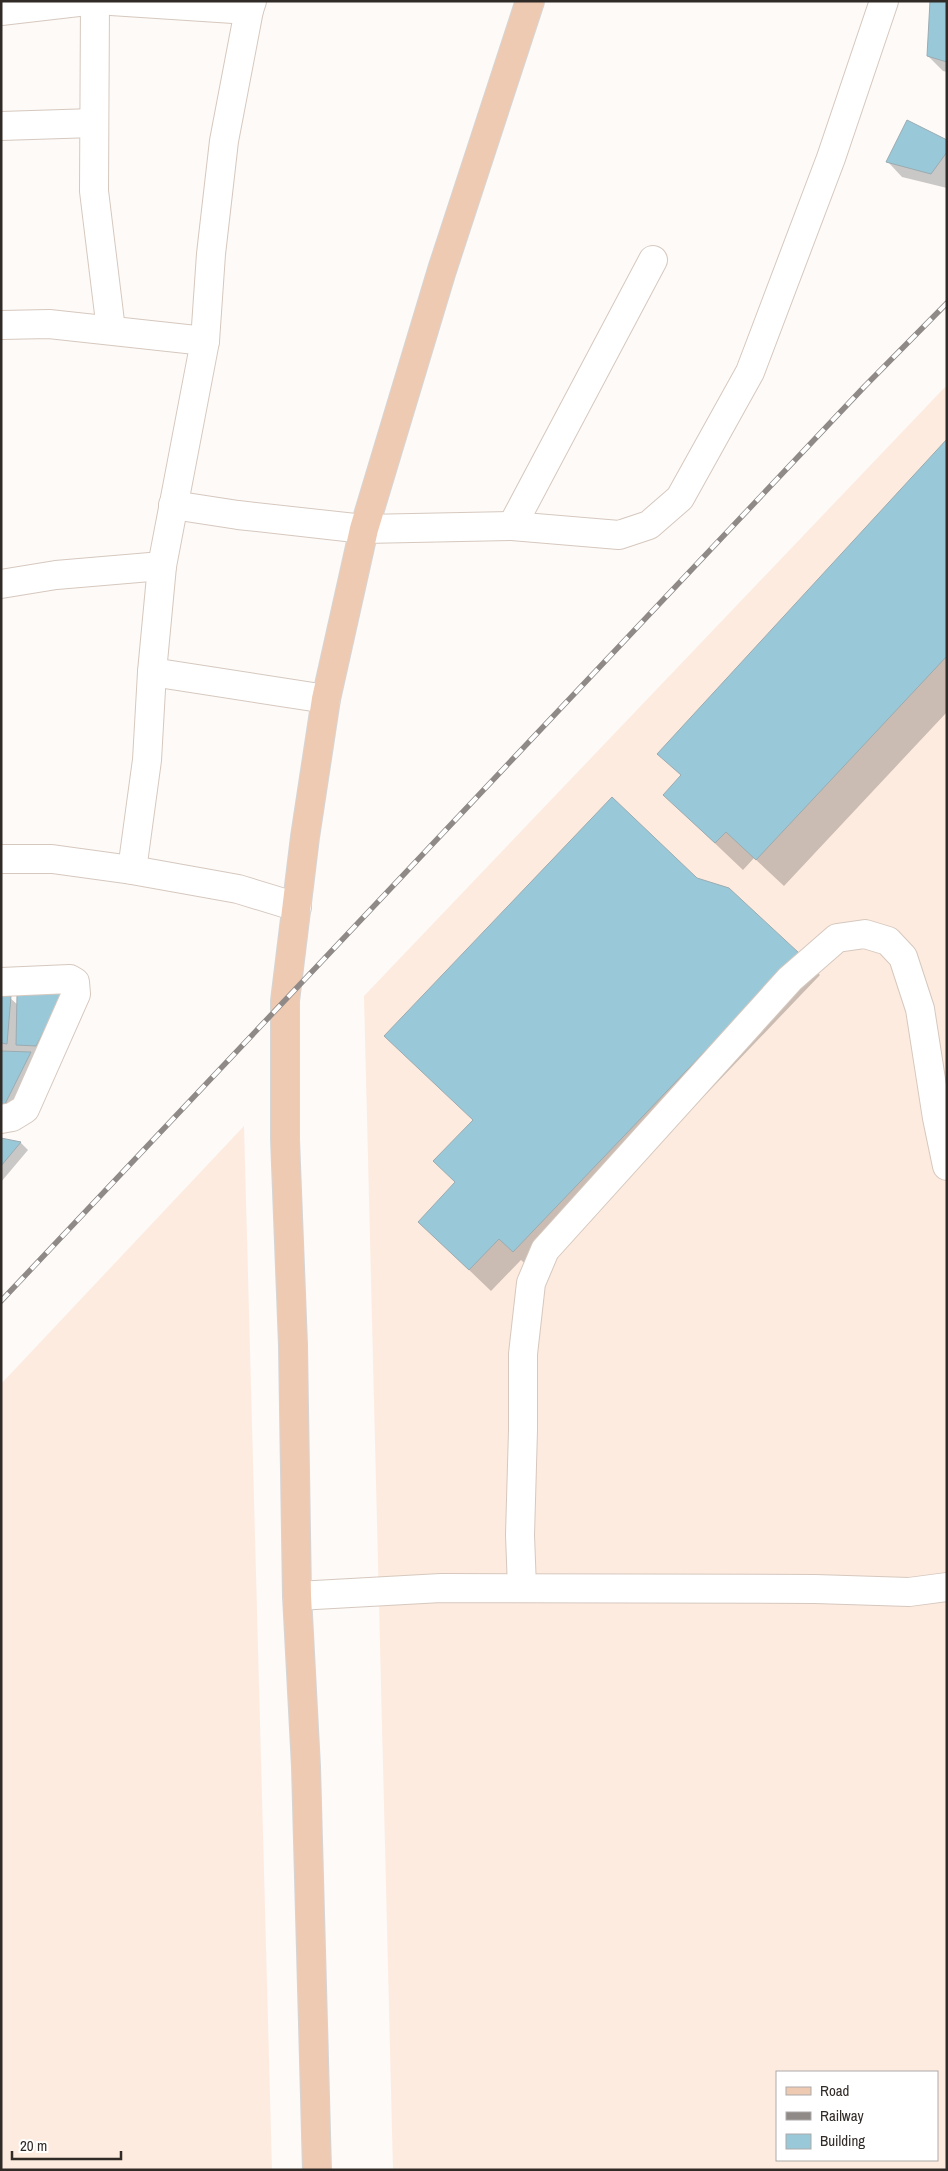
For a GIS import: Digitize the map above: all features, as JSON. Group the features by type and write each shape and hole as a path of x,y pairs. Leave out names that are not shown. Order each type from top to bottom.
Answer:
{"main road":[{"path":"317,2170 306,1777 297,1596 294,1345 285,1139 286,1001 305,837 326,699 364,529 442,270 530,1"}],"street":[{"path":"1,11 87,1"},
{"path":"95,1 94,191 111,330"},
{"path":"111,1 250,6 224,141 211,254 205,341 162,566 152,672 147,760 132,870"},
{"path":"173,505 238,515 364,529 512,526 619,535 649,525 680,498 750,372 831,158 884,1"},
{"path":"1,126 94,123"},
{"path":"512,526 653,260"},
{"path":"1,325 50,324 205,341"},
{"path":"1,584 56,575 162,566"},
{"path":"152,672 326,699"},
{"path":"1,859 52,859 132,870 238,889 297,907"},
{"path":"522,1588 520,1535 524,1430 524,1354 531,1283 545,1250 790,979 837,938 865,934 888,942 903,957 920,1009 936,1118 947,1166"},
{"path":"1,982 70,979 77,986 76,994 25,1109 12,1117 1,1119"},
{"path":"297,1596 441,1588 805,1589 909,1592 947,1587"}],"shaded area":[{"path":"947,385 947,2170 393,2170 364,996"},
{"path":"244,1126 272,2170 1,2170 1,1384"}],"building":[{"path":"930,1 947,1 947,62 927,56"},
{"path":"907,120 947,140 947,152 931,174 886,162"},
{"path":"947,439 947,656 756,860 726,832 715,843 663,795 681,775 657,754"},
{"path":"612,797 697,878 729,888 799,953 513,1252 499,1239 469,1270 418,1222 455,1182 433,1161 473,1120 384,1036"},
{"path":"64,993 36,1046 16,1045 17,995"},
{"path":"1,996 11,996 7,1044 1,1043"},
{"path":"1,1051 31,1052 5,1104 1,1104"},
{"path":"1,1138 21,1142 1,1166"}],"railway":[{"path":"1,1301 865,386 947,303"}]}
